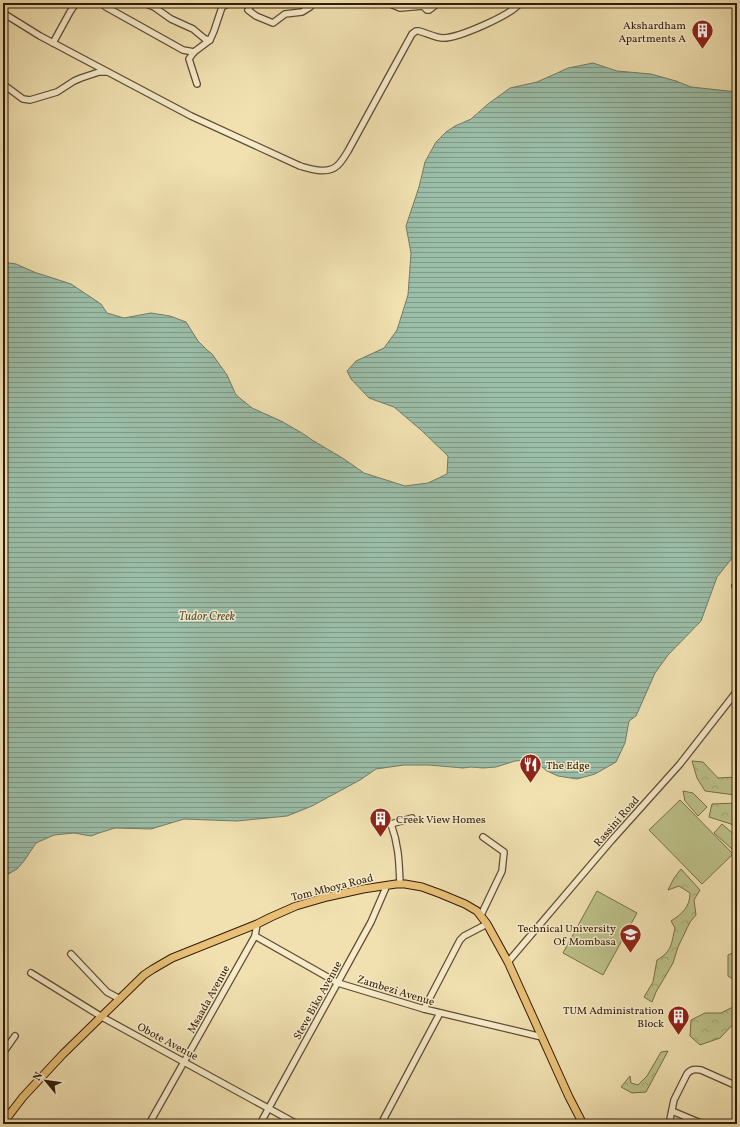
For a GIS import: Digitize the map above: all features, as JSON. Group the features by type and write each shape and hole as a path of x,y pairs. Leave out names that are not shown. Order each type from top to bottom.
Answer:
{"main road":[{"name":"Tom Mboya Road","path":"3,1123 23,1097 47,1070 152,968 172,958 257,924 296,906 363,889 400,884 422,887 465,904 477,911 487,924 508,962 583,1124"}],"street":[{"path":"53,43 76,3"},
{"path":"101,3 183,50 194,52"},
{"path":"144,3 154,7 171,19 193,29 205,39 210,40"},
{"path":"197,84 190,59 194,52 210,40 222,7 229,3"},
{"path":"243,3 250,8 248,10 256,16 274,23 283,15 302,12 313,3"},
{"path":"388,3 400,8 423,6 429,10 438,3"},
{"path":"3,13 40,36 191,116 300,166 310,169 324,170 336,166 348,151 412,34 419,30 443,38 471,31 508,12 520,3"},
{"path":"4,84 23,99 30,100 57,92 81,78 99,72 109,72"},
{"name":"Rassini Road","path":"508,962 608,844 680,764 737,690"},
{"path":"400,884 398,849 391,824 412,818"},
{"path":"480,915 502,871 504,852 483,837"},
{"name":"Steve Biko Avenue","path":"260,1124 371,922 387,885"},
{"name":"Msaada Avenue","path":"149,1124 255,936 257,924"},
{"path":"424,1009 460,940 464,936 487,924"},
{"name":"Zambezi Avenue","path":"255,936 338,983 424,1009 542,1037"},
{"path":"71,954 107,992 120,999"},
{"name":"Obote Avenue","path":"31,973 102,1017 297,1124"},
{"path":"382,1124 440,1013"},
{"path":"3,1053 15,1036"},
{"path":"669,1124 674,1100 686,1074 690,1070 701,1070 737,1086"},
{"path":"672,1111 703,1124"}],"green space":[{"path":"692,761 703,762 718,778 737,777 737,798 735,795 705,791 697,778"},
{"path":"683,791 693,793 707,807 698,816 685,801"},
{"path":"680,800 733,854 702,884 649,830"},
{"path":"737,803 737,830 731,824 709,817 712,804"},
{"path":"722,824 737,837 737,843 732,849 714,833"},
{"path":"681,869 700,890 694,900 696,915 690,922 678,947 673,963 656,992 652,1002 644,997 653,982 657,960 666,954 672,943 675,928 671,921 685,910 690,898 690,893 679,886 668,890 674,878"},
{"path":"597,891 637,913 603,975 563,953"},
{"path":"737,951 737,982 728,976 728,955"},
{"path":"737,1002 737,1020 720,1038 700,1045 690,1036 691,1020 705,1013 721,1013 735,1006"},
{"path":"668,1051 646,1092 632,1093 621,1087 630,1076 631,1083 638,1085 647,1076 661,1052"}],"water":[{"name":"Tudor Creek","path":"593,63 617,71 651,74 691,87 737,92 737,552 717,577 701,621 668,655 655,673 636,716 629,721 625,743 616,762 595,774 577,779 558,776 547,771 536,762 526,760 515,761 496,767 483,768 404,765 376,769 360,780 312,806 287,816 237,821 184,819 151,829 115,828 91,836 74,833 54,835 36,843 17,869 3,877 3,262 16,264 34,272 71,284 101,304 107,313 124,318 151,313 170,316 186,322 198,341 212,354 227,375 236,395 252,408 281,421 302,433 364,473 405,486 428,483 447,474 448,456 394,407 369,398 351,379 347,371 356,361 384,348 397,330 408,295 411,253 406,226 419,187 425,162 436,142 446,132 471,119 510,88 537,82 568,68"}],"place":[{"name":"Akshardham Apartments A","path":"702,50"},
{"name":"The Edge","path":"530,784"},
{"name":"Creek View Homes","path":"381,838"},
{"name":"Technical University Of Mombasa","path":"631,954"},
{"name":"TUM Administration Block","path":"679,1036"}]}
